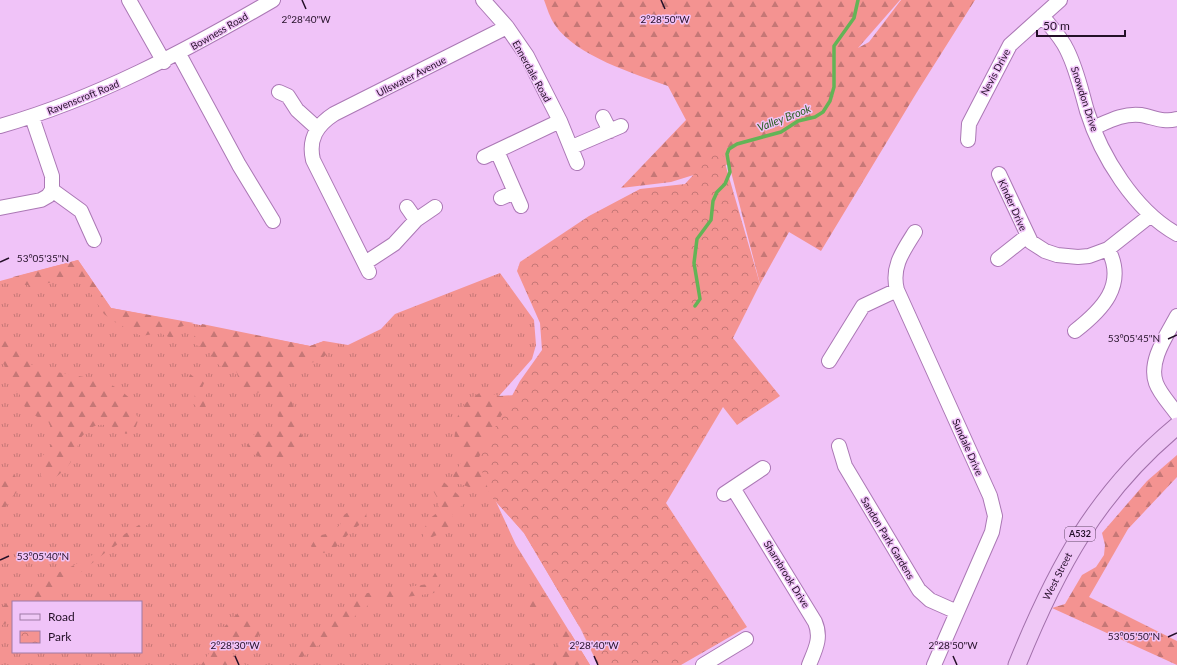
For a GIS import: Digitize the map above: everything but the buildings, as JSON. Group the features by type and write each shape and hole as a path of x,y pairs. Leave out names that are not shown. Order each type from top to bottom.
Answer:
{"main road":[{"name":"West Street","path":"1018,665 1043,603 1065,558 1080,534 1099,507 1136,463 1177,426"}],"street":[{"path":"129,0 164,62"},
{"name":"Bowness Road","path":"164,62 273,0"},
{"name":"Ennerdale Road","path":"483,0 507,27 527,56 560,120 577,163"},
{"name":"Nevis Drive","path":"968,140 969,124 1005,52 1017,37 1060,0"},
{"name":"Snowdon Drive","path":"1042,16 1067,50 1078,77 1093,128 1117,174 1151,215 1177,234"},
{"name":"Ullswater Avenue","path":"435,207 416,220 394,244 367,267 313,160 311,143 318,128 334,114 507,27"},
{"path":"179,54 239,165 272,220"},
{"name":"Ravenscroft Road","path":"0,126 32,117 88,96 164,62"},
{"path":"279,92 288,96 297,110 318,128"},
{"path":"1093,128 1123,116 1141,115 1165,121 1177,119"},
{"path":"0,208 41,200 52,190 52,176 32,117"},
{"path":"572,148 615,129 604,117"},
{"path":"521,206 515,192 491,154 560,120"},
{"name":"Kinder Drive","path":"999,174 1027,236 1036,247 1058,255 1078,257 1096,254 1108,249 1151,215"},
{"path":"52,190 81,211 94,240"},
{"path":"501,198 515,192"},
{"path":"407,207 416,220"},
{"name":"Sundale Drive","path":"915,232 897,263 894,277 897,290 995,510 994,526 934,665"},
{"name":"Kinder Drive","path":"998,259 1027,236"},
{"path":"1075,331 1094,316 1108,298 1115,272 1114,261 1108,249"},
{"path":"829,361 863,306 897,290"},
{"path":"1177,316 1156,358 1154,368 1156,383 1177,414"},
{"name":"Sandon Park Gardens","path":"839,446 845,466 919,590 930,600 957,612"},
{"name":"Sharnbrook Drive","path":"763,468 729,491 815,622 819,632 818,642 809,665"},
{"path":"703,665 746,639"}],"green space":[{"path":"544,0 900,0 858,48 869,42 901,0 975,0 917,92 821,251 789,232 760,284 729,164 671,182 621,188 686,120 668,86 607,63 577,46 555,25"},
{"path":"720,146 760,284 733,338 780,396 737,425 723,407 666,503 747,627 681,665 598,665 582,631 524,533 490,495 478,459 520,381 542,350 540,323 517,271 520,262 589,216 640,189 685,184"},
{"path":"78,260 111,308 310,346 324,341 348,345 381,329 395,314 500,273 534,320 536,345 532,359 499,396 469,443 516,545 590,665 0,665 0,281"},
{"path":"78,260 111,308 194,323 180,327 173,339 160,333 141,336 113,321 104,314 81,278 48,283 31,291 28,285 16,285 13,277"},
{"path":"202,324 310,346 324,341 327,354 319,361 300,365 287,386 302,436 302,448 292,459 261,457 252,454 247,445 258,429 269,429 279,422 274,400 268,392 246,393 238,390 238,377 235,367 222,368 214,360 209,350 196,345 194,337"},
{"path":"0,336 10,343 36,368 105,381 120,390 132,400 129,404 133,412 139,418 135,429 126,434 107,425 97,425 93,427 80,439 73,458 64,470 55,478 41,477 40,458 48,451 55,436 48,421 29,412 20,394 13,389 5,366 0,360"},
{"path":"190,374 195,378 200,378 204,383 202,388 206,394 204,400 207,411 201,414 194,404 195,393 188,380"},
{"path":"483,391 499,396 516,395 529,522 580,627 524,533 490,495 455,482 453,476 462,459 461,452 454,443 457,418 463,406 474,396"},
{"path":"1177,455 1177,477 1128,529 1089,597 1177,641 1177,665 1052,608 1065,604 1082,575 1096,567 1104,555 1105,545 1102,533 1147,481"},
{"path":"0,475 14,475 19,481 19,489 0,514"},
{"path":"438,477 464,500 463,505 453,512 451,529 423,541 426,524 431,517 439,512 439,501 431,487"},
{"path":"355,507 366,512 367,521 356,527 332,550 314,553 311,546 317,536 326,534 340,525 344,515"},
{"path":"148,519 150,523 106,552 75,577 39,601 12,601 12,620 0,626 0,609 10,600 29,593 42,578 65,570 94,554"},
{"path":"444,571 444,577 434,593 372,602 354,617 333,639 317,646 297,661 292,653 330,621 334,614 361,594 428,584 435,573"},
{"path":"529,592 540,592 546,597 547,606 541,609 531,608 525,600"},
{"path":"239,612 255,617 262,629 255,642 240,643 232,653 246,665 201,665 217,642 220,631"},
{"path":"565,630 570,632 590,665 530,665 558,653 557,637"}],"waterway":[{"name":"Valley Brook","path":"695,306 700,299 694,263 697,239 711,220 713,201 717,192 725,184 730,172 727,154 729,149 737,144 781,132 798,121 815,117 823,112 830,101 834,87 834,46 854,18 858,0"}]}
